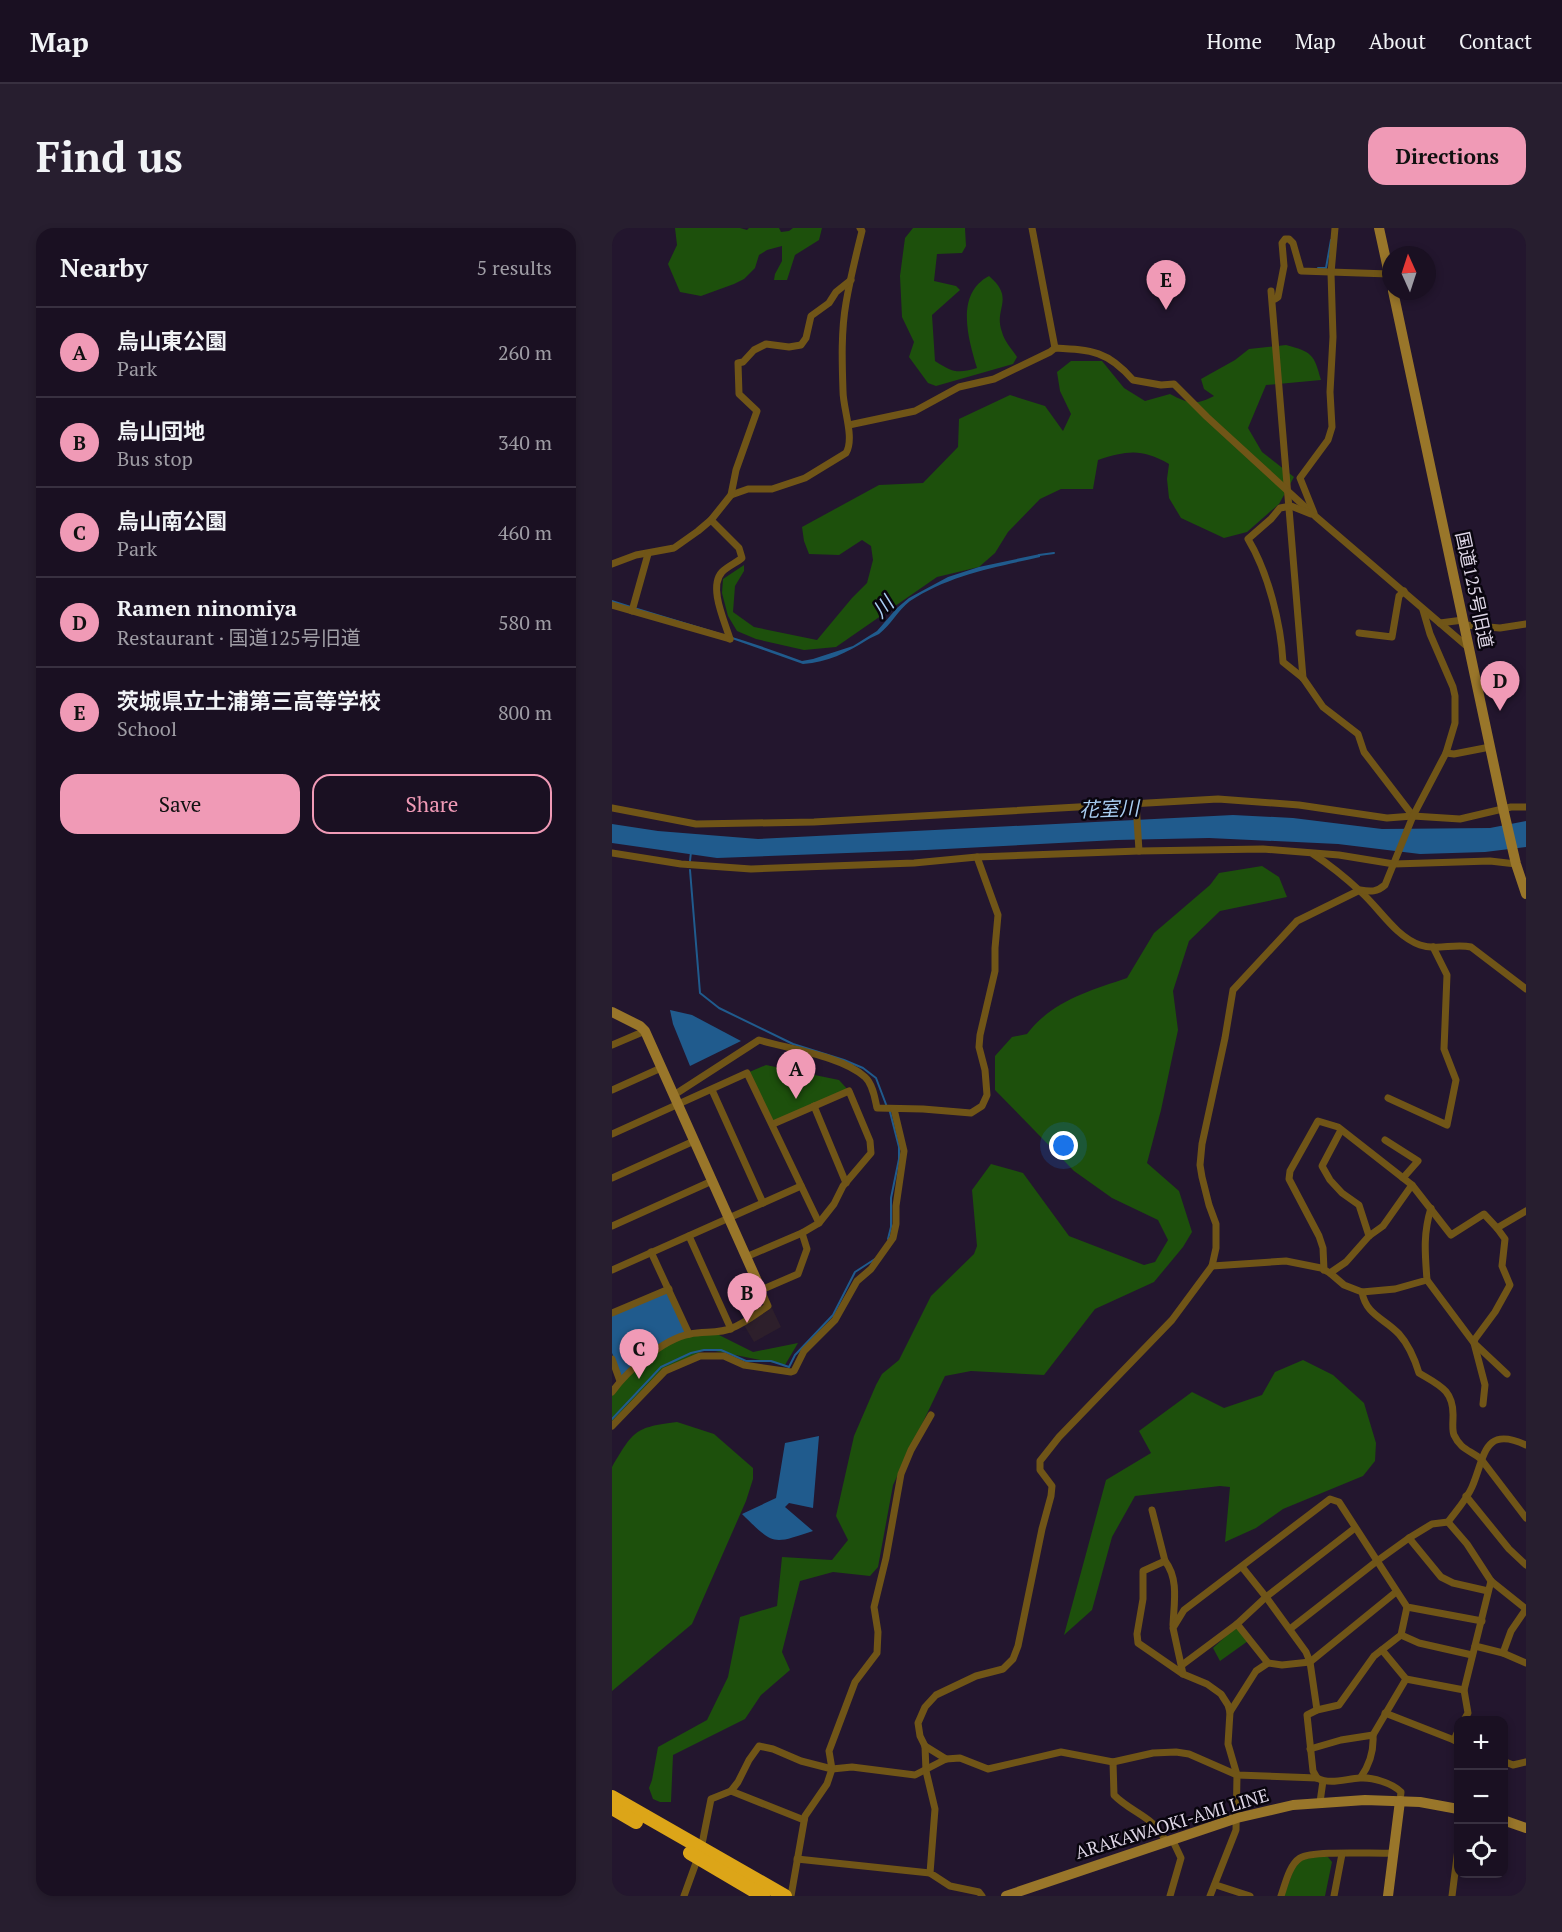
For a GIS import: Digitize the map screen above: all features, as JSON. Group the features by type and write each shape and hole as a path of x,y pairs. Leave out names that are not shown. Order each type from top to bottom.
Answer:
{"highway":[{"path":"612,1797 763,1896"},
{"path":"612,1808 785,1896"}],"street":[{"path":"731,495 748,489 772,489 805,478 846,453 850,447 849,425 843,394 842,364 845,306 862,231 860,228"},
{"path":"1032,228 1055,348"},
{"path":"1315,516 1300,478 1328,440 1332,427 1331,273 1335,228"},
{"path":"1379,228 1383,246"},
{"path":"1275,299 1278,297 1284,266 1282,243 1285,238 1289,238 1293,243 1301,272 1382,278"},
{"path":"612,564 636,555 674,548 711,519 731,495 736,470 757,411 739,394 738,363 743,362 754,350 766,344 789,347 801,345 806,338 811,316 829,303 836,291 851,280"},
{"path":"1271,291 1303,678"},
{"name":"国道125号旧道","path":"1395,300 1504,812 1515,860 1526,894"},
{"path":"849,425 915,411 959,387 994,379 1055,348 1102,353 1122,368 1133,380 1161,385 1174,384 1206,417 1315,516 1469,648"},
{"path":"1315,516 1291,506 1280,508 1248,539 1260,558 1281,636 1283,662 1303,678 1323,707 1358,734 1364,752 1412,819"},
{"path":"612,605 730,639 718,601 716,583 722,572 742,558 742,554 740,548 711,519"},
{"path":"632,611 648,554"},
{"path":"1359,633 1392,637 1398,596 1404,591"},
{"path":"930,1873 935,1809 926,1771 925,1746 920,1736 918,1723 925,1707 936,1695 976,1676 1002,1669 1013,1659 1018,1646 1051,1496 1052,1486 1040,1470 1040,1461 1088,1406 1172,1320 1212,1266 1216,1248 1216,1224 1200,1165 1202,1144 1233,990 1297,921 1360,890 1371,892 1385,885 1412,819 1446,753 1455,723 1455,696 1430,634 1423,610"},
{"path":"1440,623 1464,623 1500,628 1526,624"},
{"path":"1446,753 1454,754 1490,747"},
{"path":"612,807 696,824 717,824 814,822 1218,798 1412,819 1460,819 1526,807"},
{"path":"1137,803 1138,851"},
{"path":"612,853 681,864 751,869 914,863 977,857 1263,849 1396,860 1515,860"},
{"path":"1311,852 1360,890 1402,936 1421,945 1433,947 1461,945 1471,947 1526,989"},
{"path":"612,1134 676,1100 759,1040 840,1062 867,1078 877,1108 972,1113 982,1106 987,1095 985,1070 979,1047 980,1035 995,971 998,915 977,857"},
{"path":"1388,1098 1447,1125 1456,1080 1444,1049 1447,975 1433,947"},
{"path":"612,1012 640,1026 645,1031 768,1306 731,1329 689,1334 674,1340 649,1356 620,1381 612,1392"},
{"path":"612,1045 645,1031"},
{"path":"612,1090 661,1068"},
{"path":"676,1100 712,1090 747,1073 819,1223"},
{"path":"712,1090 763,1203"},
{"path":"746,1257 802,1233 819,1223 834,1204 846,1183 871,1153 870,1141 849,1091 773,1124"},
{"path":"813,1107 846,1183"},
{"path":"612,1426 665,1371 700,1356 724,1356 744,1365 794,1371 804,1352 835,1320 857,1281 872,1269 893,1238 904,1151 894,1109"},
{"path":"1327,1272 1319,1236 1289,1179 1290,1171 1318,1121 1341,1130 1413,1185 1451,1234 1484,1214 1505,1239 1502,1266 1510,1285 1474,1343 1485,1385 1483,1404"},
{"path":"1341,1130 1322,1166 1330,1180 1342,1193 1359,1205 1369,1236"},
{"path":"1386,1140 1418,1161 1403,1178"},
{"path":"612,1178 694,1141"},
{"path":"612,1226 712,1181"},
{"path":"1327,1272 1346,1262 1369,1236 1383,1226 1413,1185"},
{"path":"612,1269 801,1186"},
{"path":"1431,1208 1424,1245 1427,1280 1474,1343 1507,1374"},
{"path":"1497,1228 1526,1211"},
{"path":"761,1290 798,1274 807,1249 802,1233"},
{"path":"690,1236 731,1329"},
{"path":"651,1252 689,1334"},
{"path":"1212,1266 1286,1261 1327,1272 1344,1285 1362,1292 1395,1289 1427,1280"},
{"path":"612,1313 669,1289"},
{"path":"1362,1292 1369,1311 1385,1321 1401,1336 1419,1373 1445,1390 1451,1397 1454,1408 1453,1434 1464,1450 1481,1460 1526,1518"},
{"path":"612,1359 620,1381"},
{"path":"791,1896 805,1816 827,1784 832,1769 830,1751 855,1682 877,1653 878,1632 874,1607 886,1558 901,1473 931,1415"},
{"path":"1290,1629 1409,1538 1432,1524 1448,1522 1472,1489 1481,1460 1494,1440 1503,1437 1526,1444"},
{"path":"1466,1496 1509,1550 1526,1565"},
{"path":"1173,1628 1184,1610 1330,1499 1339,1502 1407,1607 1482,1621"},
{"path":"1152,1510 1165,1561 1171,1569 1174,1583 1173,1628 1183,1674"},
{"path":"1448,1522 1467,1544 1491,1581 1526,1609 1511,1631 1503,1653"},
{"path":"1182,1665 1237,1624 1266,1597 1354,1528"},
{"path":"1409,1538 1441,1577 1453,1583 1488,1592"},
{"path":"1165,1561 1143,1571 1143,1599 1137,1634 1138,1643 1183,1674 1207,1684 1221,1694 1230,1712 1227,1744 1237,1775 1236,1830 1210,1896"},
{"path":"1242,1567 1306,1652 1310,1662 1317,1710"},
{"path":"1466,1716 1468,1713 1464,1690 1491,1581"},
{"path":"1230,1712 1256,1671 1269,1664 1310,1662 1396,1592"},
{"path":"1320,1802 1320,1779 1313,1771 1308,1716 1317,1710 1340,1705 1374,1656 1401,1635 1407,1607"},
{"path":"1237,1624 1269,1664"},
{"path":"1401,1635 1419,1642 1472,1655"},
{"path":"1475,1646 1503,1653 1526,1664"},
{"path":"1382,1650 1406,1679 1464,1690"},
{"path":"1361,1777 1369,1766 1374,1748 1373,1735 1406,1679"},
{"path":"1385,1713 1454,1740"},
{"path":"1310,1749 1341,1740 1373,1735"},
{"path":"684,1896 699,1853 711,1799 731,1791 759,1746 832,1769 852,1767 915,1775 946,1759 960,1758 988,1769 1061,1752 1113,1762 1153,1753 1176,1752 1189,1754 1237,1775 1373,1779 1396,1787 1401,1792 1388,1896"},
{"path":"925,1746 946,1759"},
{"path":"1113,1762 1114,1795 1122,1804 1155,1824 1181,1858 1170,1896"},
{"path":"1508,1763 1513,1765 1526,1762"},
{"path":"731,1791 804,1820"},
{"name":"ARAKAWAOKI-AMI LINE","path":"1009,1895 1237,1818 1293,1805 1365,1800 1420,1802 1454,1808"},
{"path":"1508,1822 1526,1827"},
{"path":"1281,1896 1293,1866 1300,1858 1315,1854 1393,1854"},
{"path":"1334,1896 1342,1854"},
{"path":"797,1859 930,1873 950,1886 980,1892 982,1896"},
{"path":"1452,1896 1454,1878"},
{"path":"1215,1885 1250,1896"}],"shaded area":[{"path":"772,1308 781,1327 754,1342 744,1325"}],"green space":[{"path":"675,228 740,228 747,230 749,228 779,228 781,232 793,228 822,228 819,240 795,255 787,280 774,280 782,261 782,246 759,255 755,268 744,279 701,296 680,292 668,264 677,245"},
{"path":"913,228 965,228 966,246 962,253 937,254 934,281 956,286 960,290 932,315 935,361 955,371 977,368 968,330 968,305 978,284 989,276 997,284 1003,297 1000,324 1004,339 1017,357 1013,364 936,386 928,383 909,357 914,342 902,317 900,276 905,238"},
{"path":"1286,345 1311,355 1321,380 1266,385 1248,428 1262,452 1294,477 1279,504 1247,532 1224,538 1181,518 1169,498 1167,479 1169,464 1150,455 1126,453 1098,460 1093,489 1061,489 1040,499 1008,532 995,553 979,567 937,577 836,647 804,650 756,639 737,631 728,616 722,593 723,579 744,565 744,571 735,586 733,612 754,627 817,640 867,583 873,560 871,546 862,540 839,555 809,554 802,527 879,485 923,483 958,447 959,419 1010,395 1045,406 1063,431 1071,414 1060,391 1057,372 1071,361 1102,361 1124,388 1145,401 1170,394 1181,400 1196,402 1214,396 1204,389 1201,379 1235,360 1249,349"},
{"path":"1262,866 1279,877 1287,897 1220,911 1189,941 1173,991 1178,1030 1147,1163 1179,1191 1192,1232 1183,1247 1154,1282 1095,1309 1044,1375 971,1371 945,1376 893,1485 878,1567 870,1576 833,1572 800,1581 782,1652 790,1670 761,1695 745,1719 673,1755 671,1802 660,1802 653,1799 649,1788 658,1747 707,1720 728,1677 740,1617 777,1606 782,1557 832,1560 848,1540 836,1516 854,1436 882,1374 899,1360 931,1296 974,1254 977,1246 972,1190 991,1164 1023,1173 1069,1236 1144,1265 1155,1262 1168,1240 1158,1220 1112,1198 1074,1171 995,1090 995,1056 1012,1037 1027,1034 1048,1013 1060,1005 1127,978 1154,933 1210,885 1219,873"},
{"path":"766,1065 839,1080 849,1091 773,1124 747,1073"},
{"path":"713,1332 753,1352 798,1343 785,1365 705,1349 657,1378 612,1429 612,1392 620,1381 674,1340"},
{"path":"1303,1360 1333,1375 1364,1403 1376,1443 1375,1461 1363,1476 1283,1509 1256,1528 1225,1542 1230,1487 1220,1486 1135,1496 1112,1537 1092,1610 1064,1635 1106,1480 1151,1453 1139,1431 1192,1392 1224,1408 1262,1395 1275,1372"},
{"path":"677,1422 714,1434 753,1468 753,1479 746,1501 692,1624 612,1691 612,1467 636,1433 652,1426"},
{"path":"1237,1626 1248,1641 1220,1661 1213,1648"},
{"path":"1328,1857 1332,1862 1325,1896 1284,1896 1295,1866 1301,1860"}],"water":[{"path":"1040,554 1040,557 957,578 925,592 910,601 879,634 836,656 803,664 732,639 612,604 612,600 731,636 802,661 853,646 877,631 909,598 948,577 979,567"},
{"path":"1233,815 1293,818 1382,829 1490,828 1526,821 1526,847 1485,852 1420,854 1338,844 1209,838 717,858 612,843 612,824 658,831 758,839"},
{"path":"670,1010 692,1015 741,1041 690,1066 673,1024"},
{"path":"670,1290 689,1336 660,1346 623,1380 612,1353 612,1314"},
{"path":"819,1436 813,1508 789,1503 785,1507 813,1531 789,1539 767,1537 742,1514 776,1498 785,1443"}],"waterway":[{"path":"1318,268 1326,268 1331,240"},
{"name":"川","path":"1039,555 1054,553"},
{"path":"690,861 691,852"},
{"path":"690,870 700,993 719,1008 793,1044 844,1060 863,1068 876,1078 889,1108 899,1147 899,1159 891,1198 891,1227 888,1239"},
{"path":"612,1419 661,1367 691,1353 721,1350 746,1361 771,1361 789,1367 795,1355 833,1315 855,1272 875,1259"}],"place":[{"name":"茨城県立土浦第三高等学校","path":"1166,310"},
{"name":"Ramen ninomiya","path":"1500,711"},
{"name":"烏山東公園","path":"796,1099"},
{"name":"烏山団地","path":"747,1323"},
{"name":"烏山南公園","path":"639,1379"}],"water label":[{"name":"花室川","path":"1109,809"}]}
